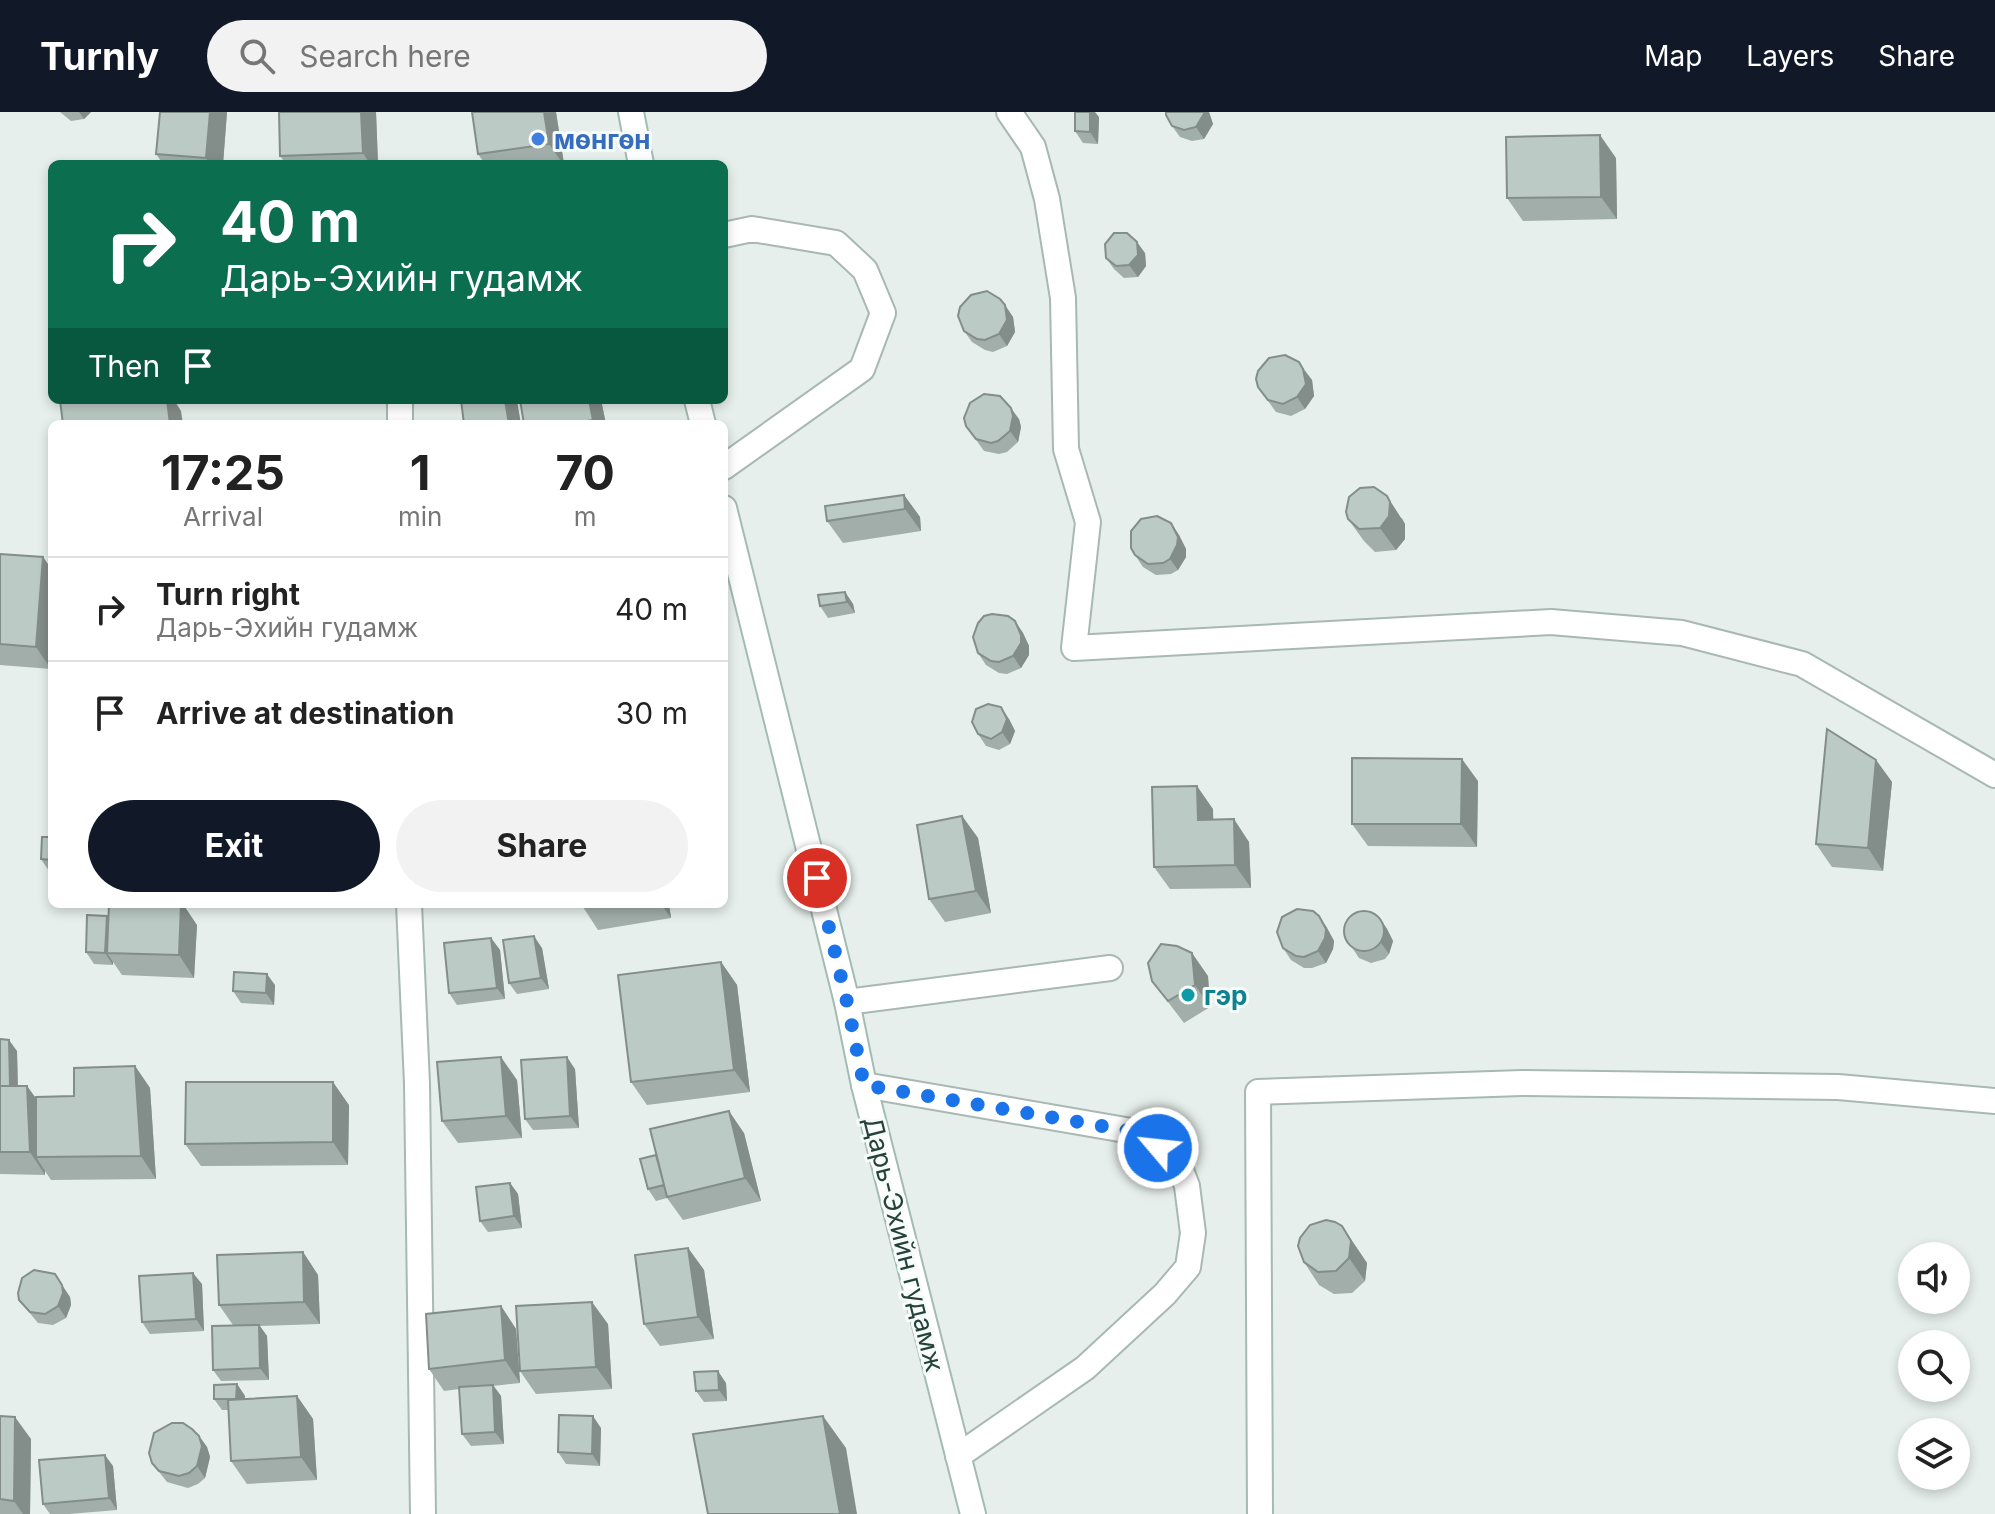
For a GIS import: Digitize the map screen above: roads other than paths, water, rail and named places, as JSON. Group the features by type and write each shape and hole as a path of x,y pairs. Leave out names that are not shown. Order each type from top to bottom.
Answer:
{"street":[{"path":"631,112 640,160"},
{"path":"1009,112 1033,147 1047,199 1063,298 1066,449 1088,522 1074,648 1551,622 1682,633 1802,664 1995,775"},
{"path":"728,234 752,229 836,243 865,270 883,313 862,369 728,464"},
{"name":"Дарь-Эхийн гудамж","path":"728,524 847,1002 864,1085 973,1514"},
{"path":"409,908 417,1084 423,1514"},
{"path":"847,1002 1110,968"},
{"path":"1260,1514 1258,1092 1552,1083 1838,1087 1995,1101"},
{"path":"864,1085 1137,1132 1179,1165 1187,1186 1193,1233 1188,1267 1165,1294 1085,1368 958,1456"}],"place":[{"name":"мөнгөн","path":"538,139"},
{"name":"гэр","path":"1188,995"}]}
